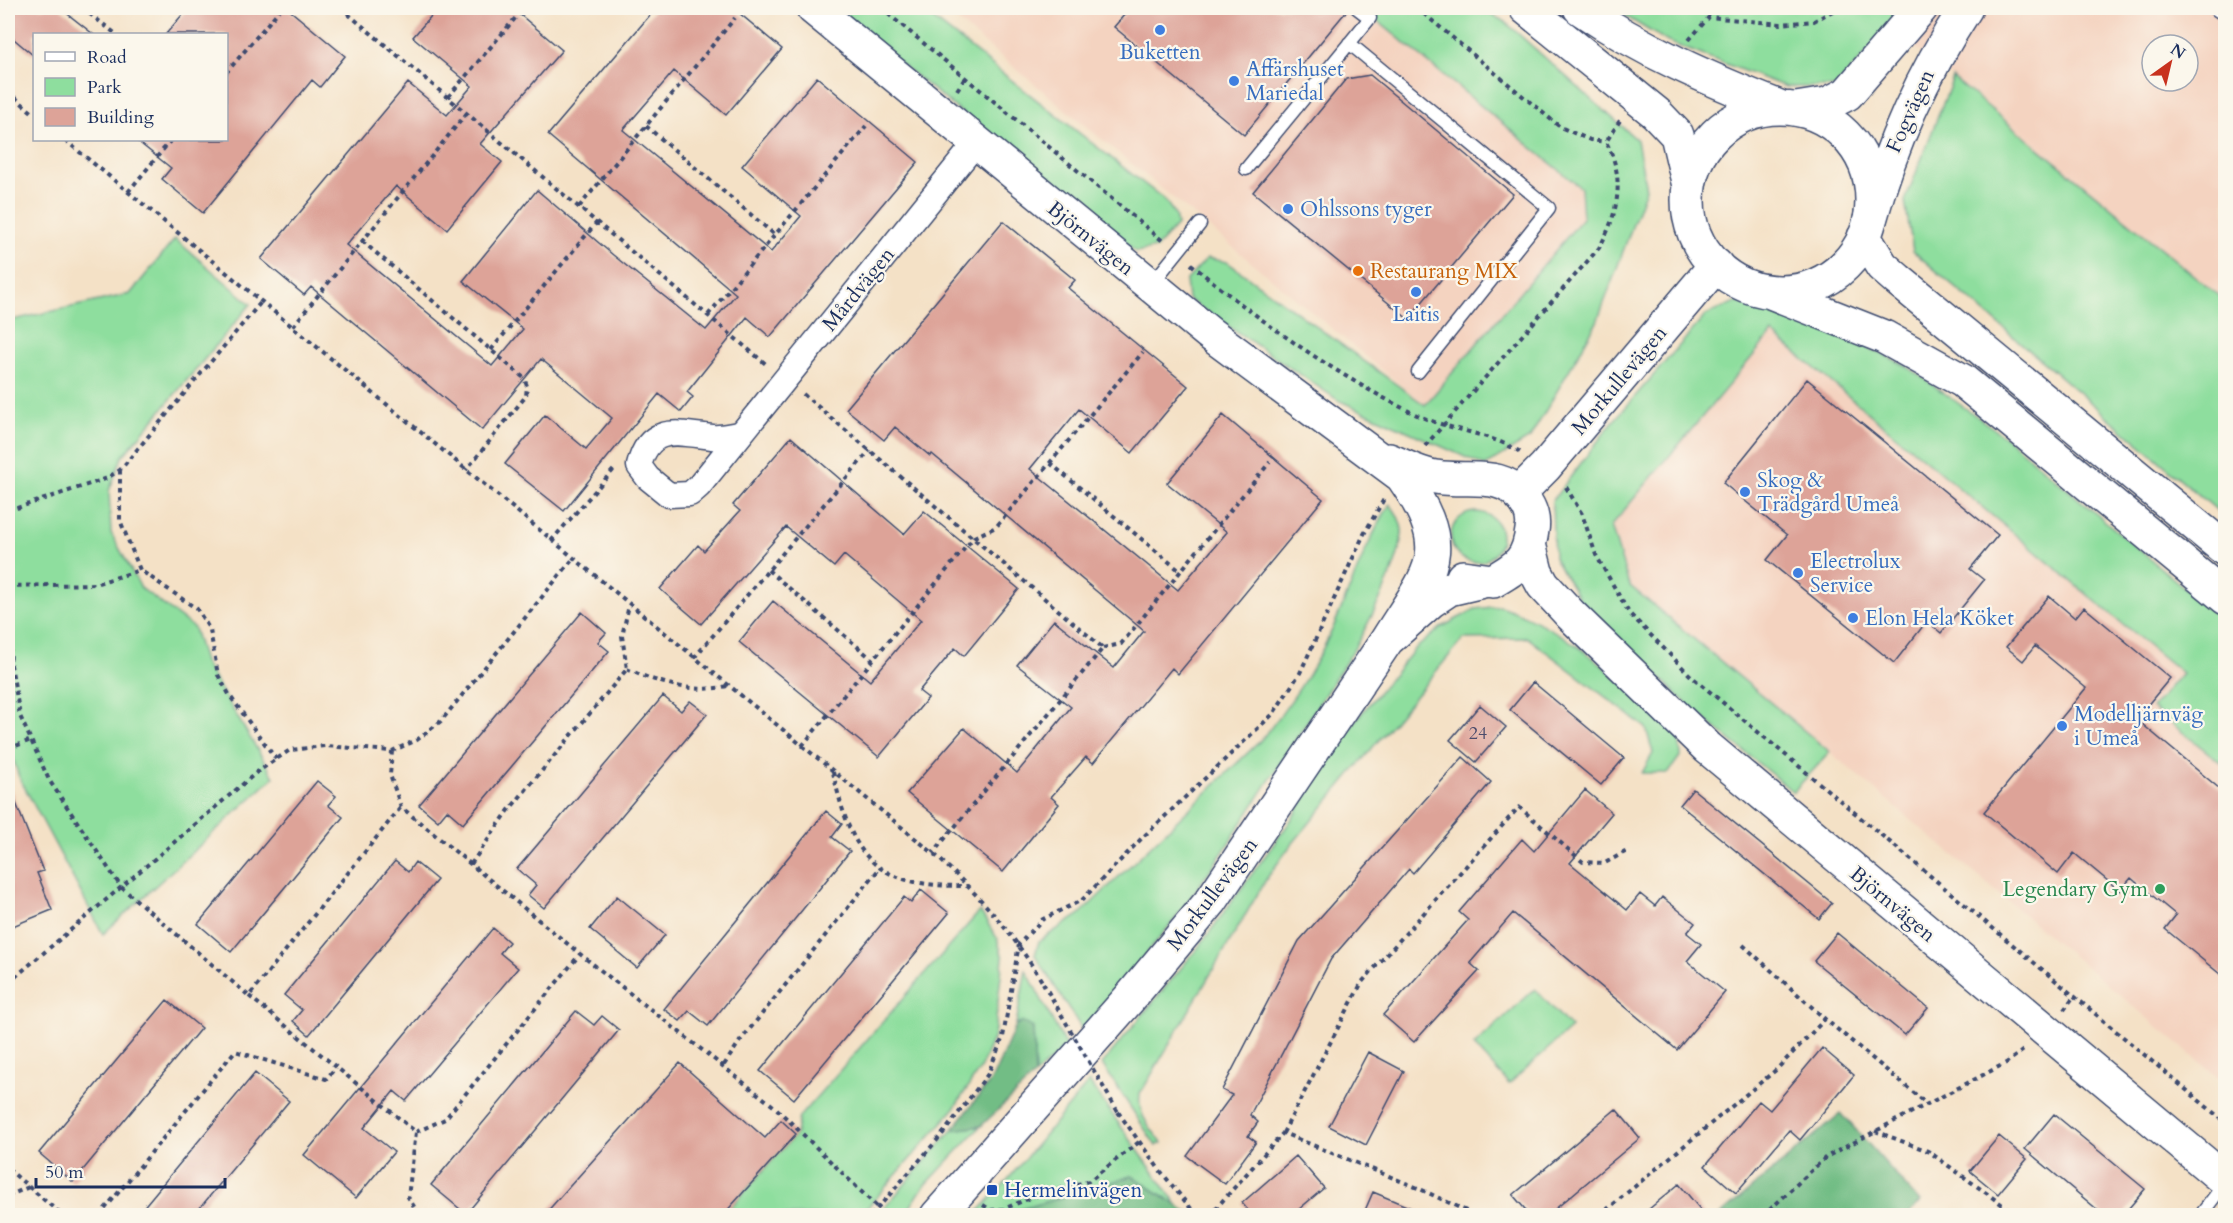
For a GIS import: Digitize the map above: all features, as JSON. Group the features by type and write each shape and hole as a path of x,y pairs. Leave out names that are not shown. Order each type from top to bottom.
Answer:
{"main road":[{"name":"Björnvägen","path":"813,8 1209,333 1396,467 1419,500 1432,539 1446,566 1464,577 1488,581 1571,615"},
{"path":"1580,8 1615,32 1653,52 1789,109 1829,122 1843,133 1858,151 1870,184 1867,228 1882,266 2226,550"},
{"path":"1922,8 1847,94 1827,104 1756,111 1721,129 1697,161 1689,186 1688,204 1693,229 1705,252 1716,265 1739,282 1766,290 1884,337 1963,381 2226,598"},
{"name":"Fogvägen","path":"1867,228 1883,173 1906,115 1937,52 1966,8"},
{"path":"1535,15 1656,113 1677,135 1689,186"},
{"path":"1766,290 1783,292 1816,284 1845,265 1867,228"},
{"name":"Morkullevägen","path":"1519,493 1545,467 1716,265"},
{"name":"Björnvägen","path":"1396,467 1434,477 1463,481 1479,477 1503,482 1519,493 1528,506 1533,522 1530,548 1536,572 1543,585 1571,615 1717,756 2226,1182"},
{"path":"1388,640 1425,578 1432,539 1434,510 1443,495 1463,481"},
{"path":"1488,581 1520,565 1530,548"},
{"name":"Morkullevägen","path":"937,1215 1122,1008 1211,901 1388,640 1431,601 1449,589 1488,581"}],"street":[{"name":"Mårdvägen","path":"639,466 648,478 669,495 690,494 976,143"},
{"path":"639,466 642,452 651,440 670,433 715,437 740,434"}],"lane":[{"path":"1246,169 1370,18 1357,8"},
{"path":"1514,8 1535,15"},
{"path":"2214,8 2226,16"},
{"path":"1349,43 1549,208 1418,372"},
{"path":"1150,286 1200,224"},
{"path":"2203,1212 2226,1182"}],"path":[{"path":"82,8 115,33"},
{"path":"228,71 280,8"},
{"path":"448,97 524,8"},
{"path":"1417,8 1560,127 1590,140 1606,142"},
{"path":"1705,8 1710,17"},
{"path":"1710,17 1781,24 1814,21 1838,8"},
{"path":"1683,47 1710,17"},
{"path":"579,207 735,18"},
{"path":"8,91 33,113"},
{"path":"293,326 467,113"},
{"path":"1606,142 1626,113"},
{"path":"646,126 775,235"},
{"path":"708,315 866,126"},
{"path":"66,141 933,853 969,886 1019,944 1118,1112 1197,1215"},
{"path":"128,192 170,141"},
{"path":"871,1215 945,1131 988,1074 1003,1037 1019,944 1043,919 1082,900 1141,839 1273,714 1300,673 1364,534 1387,494 1396,467 1599,248 1617,211 1617,172 1613,154 1606,142"},
{"path":"491,350 597,222"},
{"path":"362,241 524,378 527,386 526,396 466,470"},
{"path":"8,512 105,479 120,470 262,301"},
{"path":"802,746 974,537 996,527 1143,352"},
{"path":"694,658 870,450"},
{"path":"1103,648 1121,644 1270,462"},
{"path":"1050,463 1180,571"},
{"path":"551,541 615,467 639,466"},
{"path":"120,470 120,520 140,570 197,609 210,630 218,675 230,696 276,759"},
{"path":"8,983 257,772 291,750 325,746 392,751 417,740 441,721 573,559"},
{"path":"140,570 95,584 8,585 11,665 20,716 49,780 121,887 249,996 416,1132"},
{"path":"768,570 873,660"},
{"path":"471,864 509,810 627,669 622,636 629,605"},
{"path":"627,669 656,682 712,689 728,686"},
{"path":"8,749 31,740"},
{"path":"392,751 390,775 401,807 580,954 776,1108 878,1208"},
{"path":"833,771 843,816 861,847 879,869 898,879 934,887 969,886"},
{"path":"249,996 401,807"},
{"path":"1209,1215 1283,1134 1362,982 1519,807 1583,862 1605,863 1627,851"},
{"path":"724,1065 740,1041 879,869"},
{"path":"1743,945 1825,1019 1926,1103"},
{"path":"416,1132 445,1119 580,954"},
{"path":"1763,1215 1826,1157 2006,1063 2030,1046 2074,996"},
{"path":"1599,1215 1777,1069 1825,1019"},
{"path":"99,1215 235,1051 326,1079 336,1067"},
{"path":"1874,1131 1928,1151 2018,1215"},
{"path":"416,1132 408,1197 420,1215"},
{"path":"1283,1134 1418,1188 1477,1215"},
{"path":"978,1202 991,1210 1004,1209 1034,1196 1089,1181 1139,1142"},
{"path":"8,1169 63,1215"},
{"path":"8,1196 29,1187"}],"shaded area":[{"path":"942,8 1362,8 1581,188 1583,218 1425,405"},
{"path":"1866,8 2225,8 2225,301 1953,78"},
{"path":"1772,333 2183,673 2152,708 2225,766 2225,1083 1629,584 1611,526"}],"green space":[{"path":"839,8 919,8 1165,200 1175,215 1177,225 1156,248 1136,252 841,16"},
{"path":"1362,8 1476,8 1504,21 1637,140 1646,189 1597,322 1530,438 1485,466 1338,400 1188,299 1186,281 1207,258 1227,262 1425,405 1583,218 1581,188"},
{"path":"1612,8 1908,8 1835,87 1786,87 1668,42"},
{"path":"1953,78 2225,301 2225,517 1913,251 1905,201"},
{"path":"175,239 251,304 122,457 109,491 111,533 141,588 194,628 204,662 274,777 103,934 19,777 8,743 8,321 130,294"},
{"path":"1735,302 1820,325 1905,365 2004,436 2225,622 2225,766 2152,708 2182,673 1772,333 1611,526 1629,585 1830,752 1793,792 1689,706 1580,600 1554,558 1552,501 1611,424 1706,315"},
{"path":"1390,504 1401,523 1401,543 1384,592 1353,651 1223,852 1175,919 1083,1031 1035,955 1039,941 1079,915 1270,729 1317,660 1366,550"},
{"path":"1471,512 1481,512 1494,519 1501,532 1501,542 1494,555 1481,562 1471,562 1462,558 1455,551 1451,542 1451,532 1455,523 1462,516"},
{"path":"1500,606 1550,628 1592,657 1671,726 1679,739 1681,755 1668,773 1642,773 1653,753 1646,728 1528,638 1463,639 1288,849 1267,878 1140,1094 1142,1115 1162,1143 1156,1146 1102,1064 1201,944 1289,823 1355,721 1415,649 1442,627 1475,609"},
{"path":"980,911 997,938 1003,958 994,1036 981,1067 953,1110 861,1215 723,1216 796,1134 799,1117"},
{"path":"1026,970 1066,1046 1035,1075 1033,1028 1022,1022 1016,1024"},
{"path":"1535,989 1571,1028 1509,1084 1474,1045"},
{"path":"1022,1022 1033,1028 1035,1075 981,1126 952,1130 992,1079 1016,1025"},
{"path":"1089,1082 1178,1206 1132,1176 1002,1215 974,1216 1004,1184"},
{"path":"1841,1113 1920,1202 1908,1215 1720,1215"},
{"path":"981,1126 922,1189 905,1215 878,1215 952,1130"},
{"path":"1132,1176 1192,1215 1002,1215"}],"building":[{"path":"8,8 60,8 92,33 33,33 33,55 8,34"},
{"path":"188,8 287,8 345,56 320,87 312,80 203,213 162,179 171,168 137,141 228,141 228,33 167,33"},
{"path":"438,8 512,8 562,50 480,144 502,162 447,229 396,186 346,245 492,366 523,329 463,281 537,190 706,330 736,294 548,135 656,8 733,8 782,49 726,115 674,71 623,130 771,252 801,216 742,166 817,77 918,162 770,337 747,317 687,392 693,397 681,412 659,394 564,511 505,464 545,415 586,449 612,418 541,359 482,430 311,287 304,295 261,259 408,83 447,115 472,86 413,37"},
{"name":"Affärshuset Mariedal","path":"1130,8 1349,8 1244,135 1114,27"},
{"path":"1370,75 1513,194 1408,319 1253,192 1346,79"},
{"path":"1003,221 1075,280 1068,288 1188,386 1132,453 1079,409 1030,469 1178,590 1227,532 1167,483 1223,415 1323,499 1178,674 1172,668 1093,763 1086,757 1051,797 1059,804 1003,872 907,793 964,728 1017,773 1071,707 1017,665 1054,620 1114,668 1144,631 932,454 930,456 895,427 884,440 846,409"},
{"path":"1807,379 1998,535 1970,569 1984,580 1941,633 1927,621 1894,663 1767,560 1787,535 1723,483"},
{"path":"791,437 904,534 924,511 1019,589 964,656 955,648 919,691 928,698 879,757 739,642 773,601 870,681 921,620 844,555 834,567 786,527 701,624 660,589 698,545 704,551 740,511 733,505"},
{"path":"2049,596 2075,618 2084,607 2170,678 2136,719 2226,794 2226,979 2165,929 2176,915 2131,878 2120,891 2074,853 2058,874 1984,812 2086,688 2035,646 2023,661 2006,647"},
{"path":"582,612 606,633 598,642 609,651 463,824 447,810 438,821 419,805"},
{"path":"1533,682 1624,758 1601,785 1510,710"},
{"path":"663,696 681,711 690,701 707,714 544,908 528,895 536,885 517,869"},
{"path":"1480,705 1506,727 1476,762 1450,740"},
{"path":"1463,757 1491,782 1413,873 1409,869 1331,959 1250,1115 1258,1122 1248,1136 1256,1142 1225,1184 1187,1156 1232,1095 1222,1090 1299,941"},
{"path":"317,781 336,796 328,805 343,817 231,952 198,924"},
{"path":"8,783 43,871 37,873 52,910 8,928"},
{"path":"1693,789 1832,903 1819,919 1680,805"},
{"path":"1585,790 1612,813 1570,863 1627,910 1640,894 1655,906 1662,897 1695,923 1687,933 1701,944 1687,961 1725,992 1677,1050 1513,913 1470,963 1479,971 1414,1042 1383,1015 1468,920 1459,912 1522,839 1534,851"},
{"path":"826,811 842,824 832,837 850,851 708,1026 689,1011 680,1021 664,1009"},
{"path":"395,861 408,872 415,862 437,880 309,1035 293,1021 302,1010 284,995"},
{"path":"921,890 949,913 794,1099 760,1071 904,897 911,903"},
{"path":"617,896 665,935 637,968 590,929"},
{"path":"493,928 509,942 500,953 518,968 406,1101 394,1091 364,1128 394,1152 356,1198 304,1155"},
{"path":"1837,933 1928,1008 1905,1035 1814,961"},
{"path":"167,1000 201,1028 73,1182 39,1153"},
{"path":"576,1011 594,1025 602,1016 619,1030 466,1214 431,1185"},
{"path":"1822,1048 1854,1075 1800,1140 1789,1130 1736,1193 1705,1166 1759,1101 1770,1110"},
{"path":"1368,1052 1404,1071 1366,1145 1329,1126"},
{"path":"680,1063 765,1138 781,1120 796,1134 723,1215 544,1215"},
{"path":"255,1073 289,1101 194,1215 137,1215"},
{"path":"1616,1109 1640,1138 1548,1215 1530,1215 1513,1195"},
{"path":"2054,1114 2145,1189 2123,1215 2104,1215 2025,1149"},
{"path":"1999,1136 2027,1159 1998,1194 1970,1171"},
{"path":"1296,1156 1324,1188 1292,1215 1252,1215 1242,1203"},
{"path":"1679,1184 1705,1215 1642,1215"},
{"path":"1373,1192 1428,1215 1363,1215"}],"place":[{"name":"Buketten","path":"1160,30"},
{"name":"Affärshuset Mariedal","path":"1234,81"},
{"name":"Ohlssons tyger","path":"1288,209"},
{"name":"Restaurang MIX","path":"1358,271"},
{"name":"Laitis","path":"1416,292"},
{"name":"Skog & Trädgård Umeå","path":"1745,492"},
{"name":"Electrolux Service","path":"1798,573"},
{"name":"Elon Hela Köket","path":"1853,618"},
{"name":"Modelljärnväg i Umeå","path":"2062,726"},
{"name":"Legendary Gym","path":"2160,889"},
{"name":"Hermelinvägen","path":"992,1190"}]}
